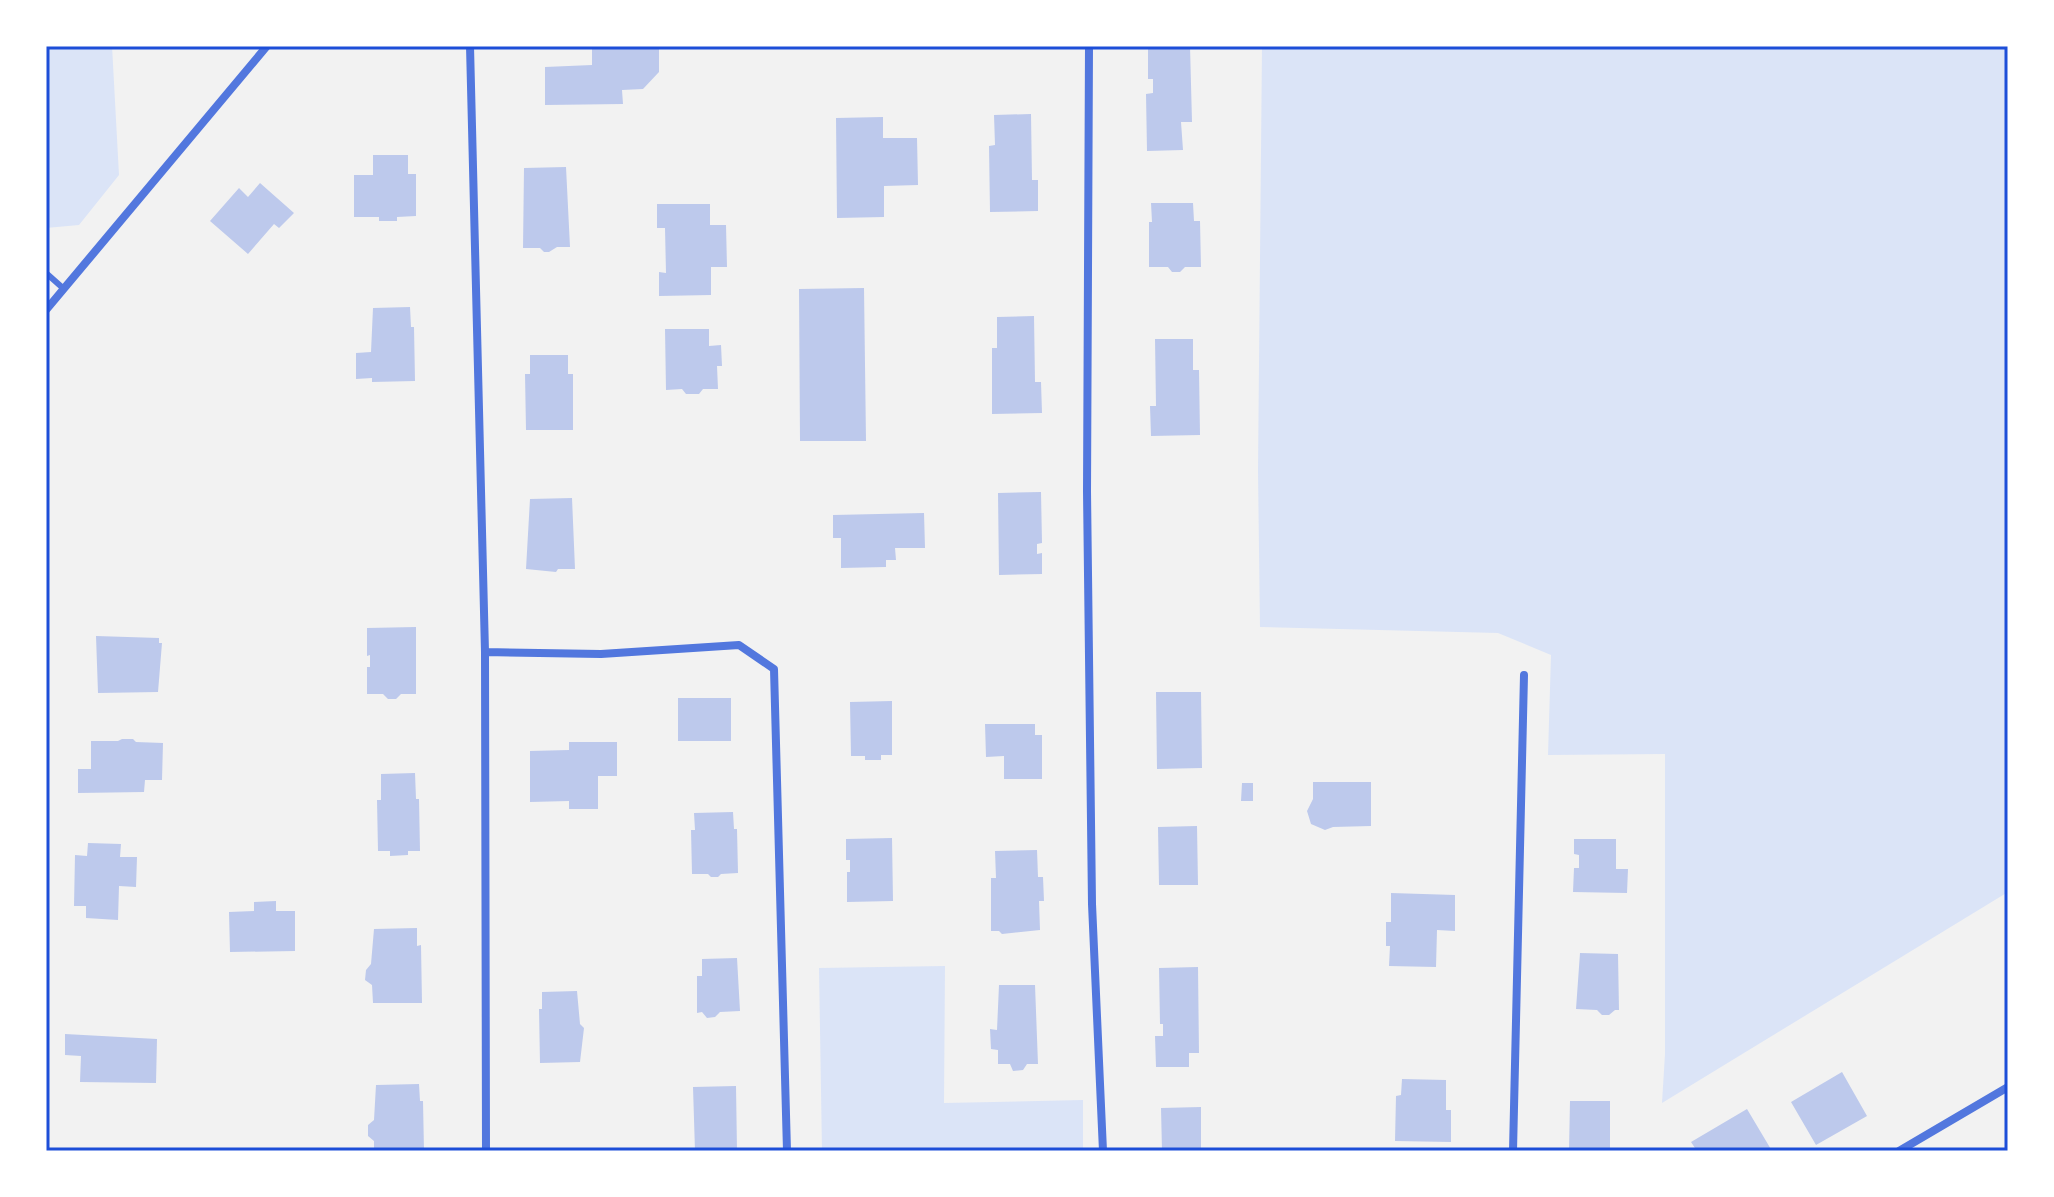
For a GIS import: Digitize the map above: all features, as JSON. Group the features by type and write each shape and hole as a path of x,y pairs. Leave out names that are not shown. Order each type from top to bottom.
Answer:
{"street":[{"path":"46,310 267,46"},
{"path":"470,46 485,652 486,1151"},
{"path":"1089,46 1087,491 1092,904 1103,1151"},
{"path":"485,652 601,654 739,645 774,669 787,1151"},
{"path":"1513,1151 1524,675"},
{"path":"1899,1151 2008,1087"}],"lane":[{"path":"46,273 64,289"}],"shaded area":[{"path":"46,46 112,46 119,175 79,225 46,228"},
{"path":"1262,46 2008,46 2008,892 1662,1103 1665,1054 1665,754 1548,755 1551,655 1498,633 1260,627 1258,471"},
{"path":"945,966 944,1103 1083,1100 1083,1151 822,1151 819,968"}],"building":[{"path":"592,46 659,46 659,72 643,89 622,90 623,104 545,105 545,67 592,65"},
{"path":"1148,46 1190,46 1192,122 1181,122 1183,150 1147,151 1146,94 1153,93 1153,79 1148,79"},
{"path":"1031,114 1032,180 1038,180 1038,211 990,212 989,146 995,145 994,115"},
{"path":"883,117 883,138 917,138 918,185 884,186 884,217 837,218 836,118"},
{"path":"373,155 408,155 408,174 416,174 416,216 397,217 397,221 354,217 354,175 373,175"},
{"path":"566,167 570,247 557,247 549,252 540,248 523,248 524,168"},
{"path":"260,183 294,213 279,228 274,224 248,254 210,221 239,188 248,197"},
{"path":"1151,203 1193,203 1194,221 1200,221 1201,267 1185,267 1180,272 1172,272 1168,267 1149,267"},
{"path":"657,204 710,204 710,225 726,225 727,267 711,267 711,295 659,296 659,272 666,273 665,228 657,228"},
{"path":"864,288 866,441 800,441 799,289"},
{"path":"410,307 411,327 414,327 415,381 372,382 372,378 356,379 356,353 371,352 373,308"},
{"path":"1034,316 1035,382 1041,382 1042,413 992,414 992,348 997,348 997,317"},
{"path":"665,329 709,329 709,346 721,345 722,366 717,366 718,389 703,389 699,394 686,394 682,389 666,390"},
{"path":"1155,339 1193,339 1193,370 1199,370 1200,435 1151,436 1150,406 1156,406"},
{"path":"530,355 568,355 568,374 573,374 573,430 526,430 525,374 530,374"},
{"path":"1041,492 1042,543 1037,544 1037,554 1042,553 1042,574 999,575 998,493"},
{"path":"572,498 575,569 558,569 556,572 526,569 530,499"},
{"path":"924,513 925,548 895,548 896,560 886,560 886,567 841,568 841,538 833,538 833,515"},
{"path":"416,627 416,694 401,694 396,699 388,699 383,694 367,694 370,655 367,656 367,628"},
{"path":"96,636 159,638 159,643 162,643 158,692 98,693"},
{"path":"1156,692 1201,692 1202,768 1157,769"},
{"path":"678,698 731,698 731,741 678,741"},
{"path":"892,701 892,755 881,755 881,760 851,756 850,702"},
{"path":"985,724 1035,724 1035,735 1042,735 1042,779 1004,779 1004,756 986,757"},
{"path":"122,739 163,743 162,780 145,780 144,792 78,793 78,769 91,769 91,741"},
{"path":"569,742 617,742 617,776 598,776 598,809 569,809 569,801 530,802 530,751 569,750"},
{"path":"415,773 420,851 390,856 390,851 378,851 377,800 381,800 381,774"},
{"path":"1313,782 1371,782 1371,826 1325,830 1311,824 1307,811 1313,799"},
{"path":"1242,783 1253,783 1253,801 1241,801"},
{"path":"733,812 734,829 737,829 738,873 718,877 692,874 691,830 695,830 694,813"},
{"path":"1197,826 1198,885 1159,885 1158,827"},
{"path":"892,838 893,901 847,902 850,860 846,860 846,839"},
{"path":"1574,839 1616,839 1616,869 1628,869 1627,893 1573,892 1574,868 1579,868 1579,855 1574,854"},
{"path":"88,843 121,844 120,857 137,857 136,887 119,886 118,920 86,918 86,906 74,906 75,855 87,856"},
{"path":"1037,850 1038,877 1043,877 1044,901 1039,901 1040,930 1002,934 991,931 991,878 996,878 995,851"},
{"path":"1391,893 1455,895 1455,931 1437,930 1436,967 1389,966 1386,922 1391,922"},
{"path":"276,901 276,911 295,911 295,951 230,952 229,912 254,911 254,902"},
{"path":"417,928 417,946 421,945 422,1003 373,1003 372,985 365,980 366,970 371,964 374,929"},
{"path":"1580,953 1618,954 1619,1010 1602,1015 1597,1010 1576,1009"},
{"path":"737,958 740,1011 720,1012 715,1017 707,1018 702,1012 697,1013 697,976 702,976 702,959"},
{"path":"1198,967 1199,1053 1189,1053 1189,1067 1156,1067 1155,1036 1163,1036 1159,968"},
{"path":"999,985 1035,985 1038,1064 1027,1064 1023,1070 1013,1071 1010,1064 998,1064 998,1050 991,1049 990,1029 997,1030"},
{"path":"577,991 580,1024 584,1028 580,1062 540,1063 539,1009 542,1009 542,992"},
{"path":"65,1034 157,1039 156,1083 80,1082 81,1056 65,1055"},
{"path":"1842,1072 1867,1116 1816,1145 1791,1102"},
{"path":"1402,1079 1446,1080 1446,1110 1451,1110 1451,1142 1395,1141 1396,1096 1401,1095"},
{"path":"419,1084 420,1101 423,1101 424,1151 374,1151 374,1141 368,1136 368,1125 374,1120 376,1085"},
{"path":"736,1086 737,1151 695,1151 693,1087"},
{"path":"1570,1101 1610,1101 1610,1151 1569,1151"},
{"path":"1201,1107 1201,1151 1162,1151 1161,1108"},
{"path":"1747,1109 1772,1151 1697,1151 1691,1142"}]}
